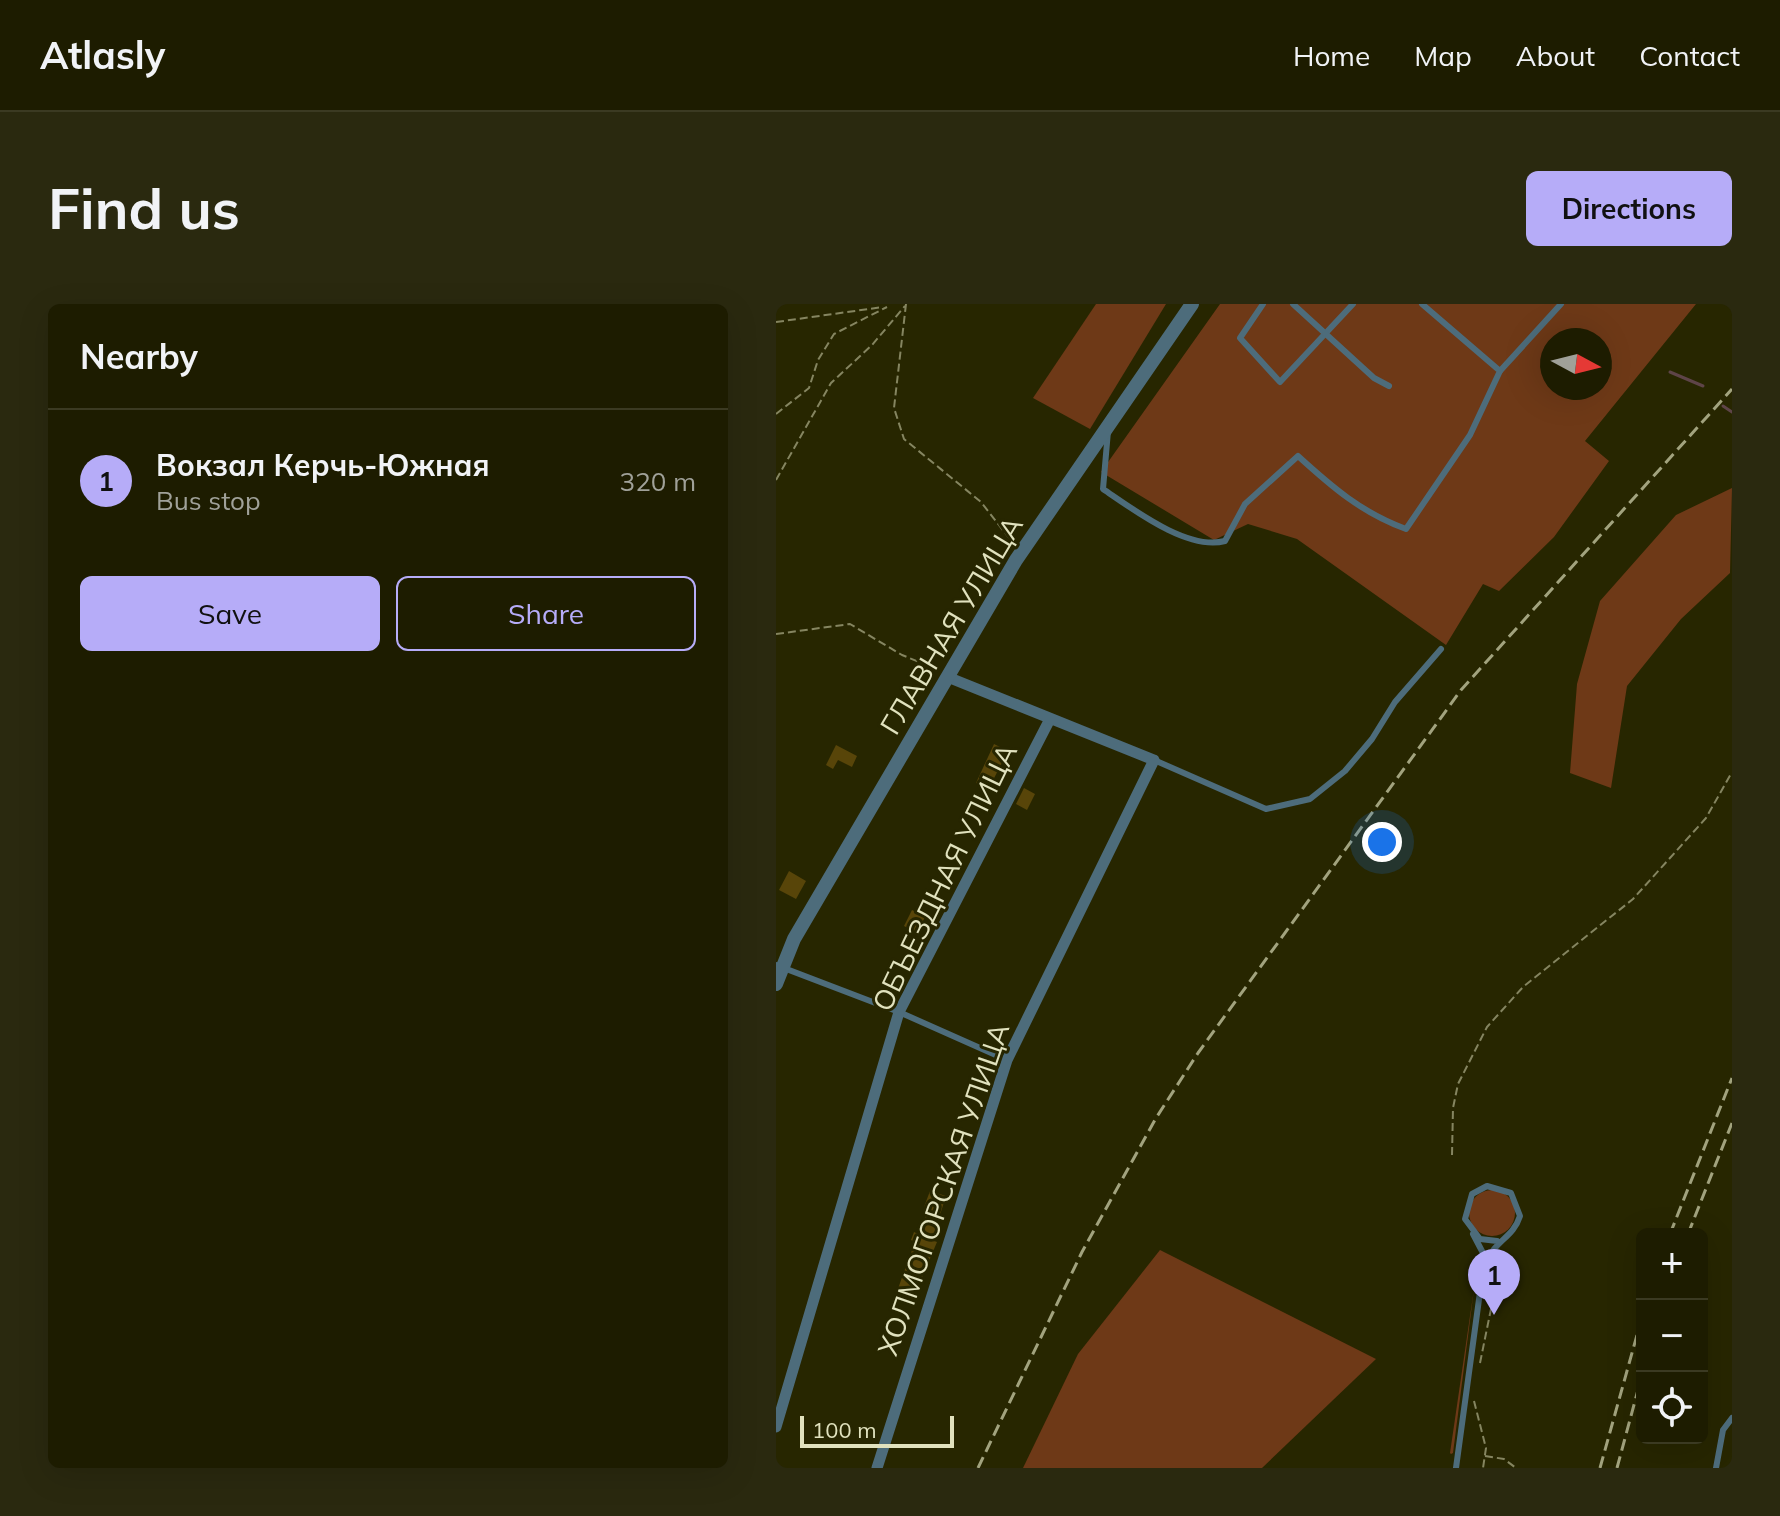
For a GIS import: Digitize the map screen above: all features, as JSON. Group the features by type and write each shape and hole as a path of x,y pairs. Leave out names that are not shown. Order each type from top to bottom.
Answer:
{"street":[{"name":"ГЛАВНАЯ УЛИЦА","path":"776,984 779,965 950,678 1016,560 1192,304"},
{"path":"950,678 1154,760"},
{"name":"ОБЪЕЗДНАЯ УЛИЦА","path":"776,1427 899,1012 1050,719"},
{"name":"ХОЛМОГОРСКАЯ УЛИЦА","path":"877,1468 1007,1060 1154,760"}],"lane":[{"path":"1263,304 1240,338 1280,382 1353,304"},
{"path":"1293,304 1374,378 1389,386"},
{"path":"1422,304 1500,371"},
{"path":"1108,426 1109,447 1103,489 1149,520 1209,546 1225,541 1245,504 1298,456 1341,496 1381,520 1406,529 1470,435 1500,371 1561,304"},
{"path":"1154,760 1266,809 1310,799 1345,771 1372,739 1395,702 1441,649"},
{"path":"779,965 899,1012 1007,1060"},
{"path":"1456,1468 1483,1270 1483,1253 1465,1219 1467,1202 1479,1189 1504,1188 1516,1200 1520,1216 1512,1232 1497,1241 1483,1270"},
{"path":"1473,1234 1497,1241"},
{"path":"1716,1468 1723,1430 1732,1418"}],"path":[{"path":"776,414 809,388 818,360 834,334 892,304"},
{"path":"776,480 831,383 872,345 906,305"},
{"path":"906,305 894,408 904,439 981,502 1012,542 1016,560"},
{"path":"776,322 887,307"},
{"path":"776,634 850,624 902,655 931,664 950,678"},
{"path":"1452,1155 1453,1108 1458,1084 1487,1027 1523,987 1633,899 1706,818 1732,772"},
{"path":"1477,1371 1494,1294"},
{"path":"1474,1401 1486,1448 1483,1468"},
{"path":"1484,1456 1504,1459 1516,1468"}],"shaded area":[{"path":"1096,304 1166,304 1090,429 1033,398"},
{"path":"1220,304 1696,304 1585,441 1609,461 1554,537 1499,591 1483,584 1446,645 1297,539 1248,524 1214,540 1101,472"},
{"path":"1732,488 1730,573 1681,619 1627,686 1611,788 1570,773 1577,684 1600,601 1676,515"},
{"path":"1492,1190 1508,1197 1515,1213 1508,1229 1492,1236 1476,1229 1469,1213 1476,1197"},
{"path":"1160,1250 1376,1359 1262,1468 1023,1468 1078,1354"},
{"path":"1474,1289 1453,1453 1451,1454 1450,1453"}],"building":[{"path":"994,744 1008,751 988,790 976,783"},
{"path":"836,745 857,756 852,767 838,760 833,769 826,765"},
{"path":"1024,788 1035,794 1027,810 1016,804"},
{"path":"789,871 806,881 796,899 779,890"},
{"path":"912,910 925,917 917,933 904,926"},
{"path":"930,1191 946,1196 932,1240 937,1242 913,1299 896,1294 915,1242 911,1240 914,1232 918,1234 929,1208 924,1207"}],"waterway":[{"path":"1670,372 1703,386"},
{"path":"1723,406 1732,412"}],"railway":[{"path":"978,1468 1082,1252 1156,1118 1198,1053 1461,690 1732,389"},
{"path":"1672,1228 1732,1078"},
{"path":"1690,1228 1732,1123"},
{"path":"1600,1468 1636,1339"},
{"path":"1617,1468 1636,1397"}],"place":[{"name":"Вокзал Керчь-Южная","path":"1494,1315"}]}
